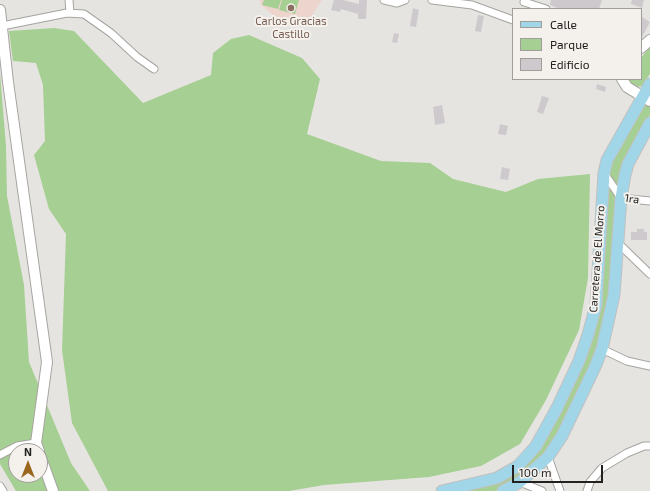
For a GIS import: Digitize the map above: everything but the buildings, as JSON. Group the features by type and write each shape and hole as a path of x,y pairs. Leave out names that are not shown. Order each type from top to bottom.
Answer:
{"main road":[{"path":"0,10 8,82 47,362 37,443"},
{"path":"642,47 650,40"},
{"path":"623,80 627,87 646,99"},
{"name":"Carretera de El Morro","path":"442,491 497,478 518,466 536,446 557,408 579,361 596,305 604,173 611,150 646,99 650,84"},
{"name":"Carretera de El Morro","path":"503,491 520,482 548,457 562,436 584,392 602,349 614,295 621,198 628,164 650,123"},
{"path":"48,477 53,491"}],"street":[{"path":"69,0 70,13"},
{"path":"384,0 397,3 406,0"},
{"path":"432,0 472,5 512,20"},
{"path":"524,2 543,8"},
{"path":"2,26 70,13 84,14 111,33 147,66 154,70"},
{"name":"1ra","path":"604,173 621,198 650,201"},
{"path":"618,243 650,274"},
{"path":"602,349 627,361 650,366"},
{"path":"587,491 590,482 602,468 627,453 644,446 650,446"},
{"path":"548,457 560,491"},
{"path":"520,482 542,491"},
{"path":"0,486 3,491"}],"shaded area":[{"name":"Carlos Gracias Castillo","path":"260,0 322,0 312,15 304,21 292,22 283,21 274,16 261,5"}],"green space":[{"path":"264,0 281,0 278,9 262,5"},
{"path":"282,0 299,0 295,14 279,10"},
{"path":"54,28 74,31 143,103 211,75 213,53 231,39 249,35 302,58 320,79 307,134 381,161 430,163 453,179 506,192 538,179 590,174 588,278 579,330 546,400 520,444 481,466 429,477 324,485 289,491 108,491 72,423 62,350 66,234 49,209 34,155 45,141 43,85 36,63 13,61 9,31"},
{"path":"650,47 650,74 642,86 636,87 629,80 642,80 642,57"},
{"path":"0,73 6,146 7,196 24,285 29,362 71,463 90,491 16,491 11,483 48,483 48,443 8,443 8,478 0,464"},
{"path":"643,101 650,105 650,115 626,156 620,174 611,293 606,317 592,363 557,436 545,455 518,479 495,491 461,491 522,469 593,334 602,306 608,169"}],"place":[{"name":"Carlos Gracias Castillo","path":"291,8"}]}
